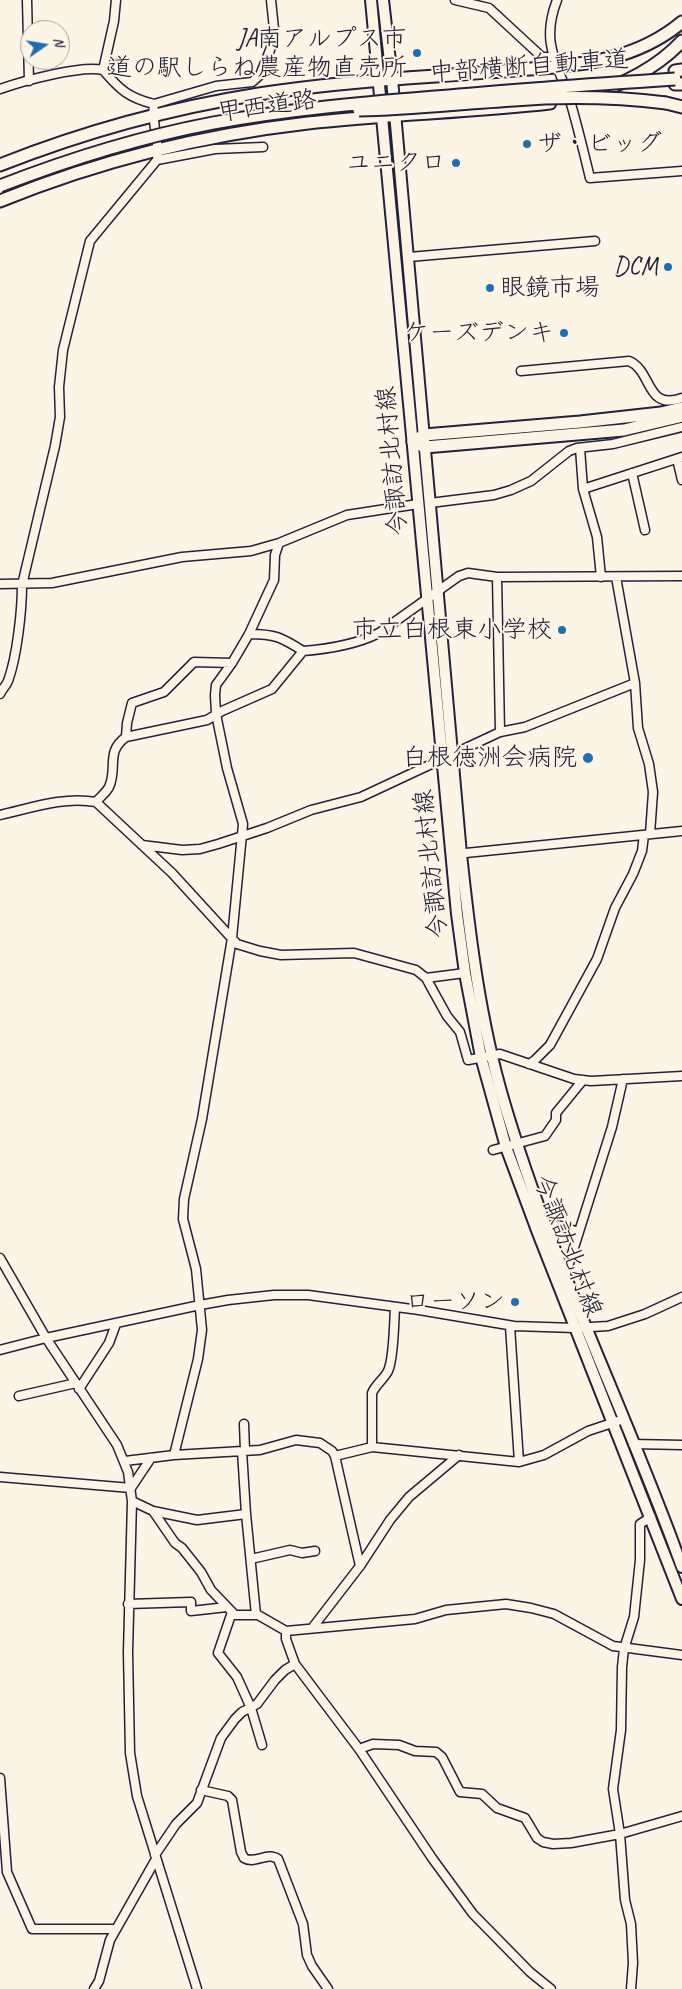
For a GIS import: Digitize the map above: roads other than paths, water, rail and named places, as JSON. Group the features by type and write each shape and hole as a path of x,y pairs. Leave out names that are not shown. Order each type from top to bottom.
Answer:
{"highway":[{"name":"甲西道路","path":"0,165 51,146 152,116 258,94 555,62 596,62 634,52 650,44 682,22"},
{"name":"甲西道路","path":"0,201 93,168 158,155 212,137 260,129 570,100 611,87 643,73 668,55 682,41"},
{"name":"中部横断自動車道","path":"0,186 43,170 120,146 212,124 359,103 678,78"},
{"name":"中部横断自動車道","path":"0,192 77,164 168,140 261,121 353,110 678,78"},
{"path":"353,110 405,109 555,98 614,99 682,107"},
{"path":"413,442 424,435 596,420 661,413 682,408"},
{"path":"413,442 425,447 624,430 682,416"}],"main road":[{"name":"今諏訪北村線","path":"372,0 442,758 475,972 492,1055 517,1142 587,1328 651,1517 682,1599"},
{"name":"今諏訪北村線","path":"383,0 409,257 452,754 456,854 465,973 481,1057 506,1146 575,1328 618,1421 633,1444 682,1568"}],"street":[{"path":"27,0 28,81"},
{"path":"103,70 114,21 116,0"},
{"path":"0,89 28,81 97,68 103,70 121,91 133,98 154,104 216,86 252,82 260,75 272,45 274,29 271,0"},
{"path":"455,0 489,8 542,56 555,62"},
{"path":"557,0 551,16 549,31 555,62 570,100 590,178 682,171"},
{"path":"154,104 152,116 158,155"},
{"path":"0,694 8,682 13,658 22,608 22,585 55,446 60,417 59,387 63,350 90,241 158,155 215,149 263,147"},
{"path":"409,257 595,241"},
{"path":"521,371 630,361 639,368 656,396 662,400 669,401 682,398"},
{"path":"430,503 494,495 511,490 531,481 569,451 613,444 682,427"},
{"path":"580,448 583,489 596,538 600,577"},
{"path":"583,489 680,458 682,480"},
{"path":"632,473 646,530"},
{"path":"0,584 22,585 76,580 182,557 250,551 279,543 348,515 418,504"},
{"path":"174,1455 198,1359 202,1330 196,1268 183,1219 184,1199 202,1119 232,938 243,824 227,768 214,694 216,685 232,664 249,634 274,580 279,543"},
{"path":"249,634 269,634 281,637 303,651 326,649 368,639 427,599 437,590 459,576 468,573 497,577 682,576"},
{"path":"497,577 500,732"},
{"path":"529,1064 550,1046 597,959 606,929 633,874 647,834 653,792 649,764 638,728 635,683 616,577"},
{"path":"96,802 109,787 114,749 126,737 207,720 216,714 272,689 303,651"},
{"path":"126,737 132,703 164,692 194,662 232,664"},
{"path":"142,845 182,850 200,849 267,828 311,810 361,797 500,732 525,726 635,683"},
{"path":"0,815 64,800 79,799 96,802 172,873 237,944 260,951 281,954 354,953 416,970 426,978 447,1016 460,1032 468,1060 500,1054 574,1079 583,1080 682,1076"},
{"path":"456,854 682,831"},
{"path":"426,978 465,973"},
{"path":"566,1273 612,1127 623,1079"},
{"path":"493,1150 545,1136 556,1120 556,1113 583,1080"},
{"path":"548,1228 558,1225 578,1232"},
{"path":"0,1258 46,1338 117,1445 125,1461 132,1500 128,1604 130,1753 137,1796 197,1989"},
{"path":"0,1350 46,1338 200,1305 274,1295 308,1296 395,1307 510,1326 575,1328 608,1326 646,1314 682,1297"},
{"path":"372,1447 372,1393 388,1371 391,1362 395,1307"},
{"path":"19,1396 78,1386 109,1342 116,1324"},
{"path":"510,1326 519,1462"},
{"path":"335,1456 372,1447 459,1454 519,1462 532,1460 588,1431 618,1421"},
{"path":"244,1424 246,1514 256,1615"},
{"path":"125,1461 174,1455 260,1450 296,1440 320,1443 332,1451 335,1456 360,1566"},
{"path":"633,1444 682,1445"},
{"path":"313,1627 360,1566 390,1520 409,1497 459,1454"},
{"path":"131,1488 151,1458"},
{"path":"0,1477 131,1488"},
{"path":"132,1500 153,1512 197,1520 246,1514"},
{"path":"153,1512 175,1543 182,1548 201,1572 210,1590 235,1615 256,1615 286,1631 415,1619 446,1610 506,1604 554,1614 603,1642 624,1649 682,1656"},
{"path":"631,1989 633,1963 631,1924 625,1900 620,1834 613,1790 621,1730 624,1649 634,1617 640,1560 640,1524 651,1517"},
{"path":"250,1560 290,1550 302,1554 315,1551"},
{"path":"128,1604 191,1602 191,1611 230,1610"},
{"path":"230,1610 218,1653 236,1677 251,1708 262,1745"},
{"path":"286,1631 286,1639 295,1664 360,1749 432,1858 473,1914 530,1972 550,1989"},
{"path":"94,1989 98,1985 110,1940 155,1857 176,1824 197,1804 221,1738 242,1712 257,1704 285,1670 295,1664"},
{"path":"360,1749 373,1744 399,1745 415,1751 436,1752 442,1757 460,1792 482,1794 497,1808 525,1818 536,1838 544,1842 571,1843 620,1834 682,1816"},
{"path":"0,1778 7,1872 32,1929 116,1929"},
{"path":"201,1790 228,1796 232,1800 241,1852 244,1858 253,1861 271,1856 278,1859 303,1924 306,1955 328,1989"}],"place":[{"name":"JA南アルプス市 道の駅しらね農産物直売所","path":"417,53"},
{"name":"ザ・ビッグ","path":"527,144"},
{"name":"ユニクロ","path":"456,163"},
{"name":"DCM","path":"668,267"},
{"name":"眼鏡市場","path":"490,288"},
{"name":"ケーズデンキ","path":"564,333"},
{"name":"市立白根東小学校","path":"562,630"},
{"name":"白根徳洲会病院","path":"588,758"},
{"name":"ローソン","path":"515,1302"}]}
